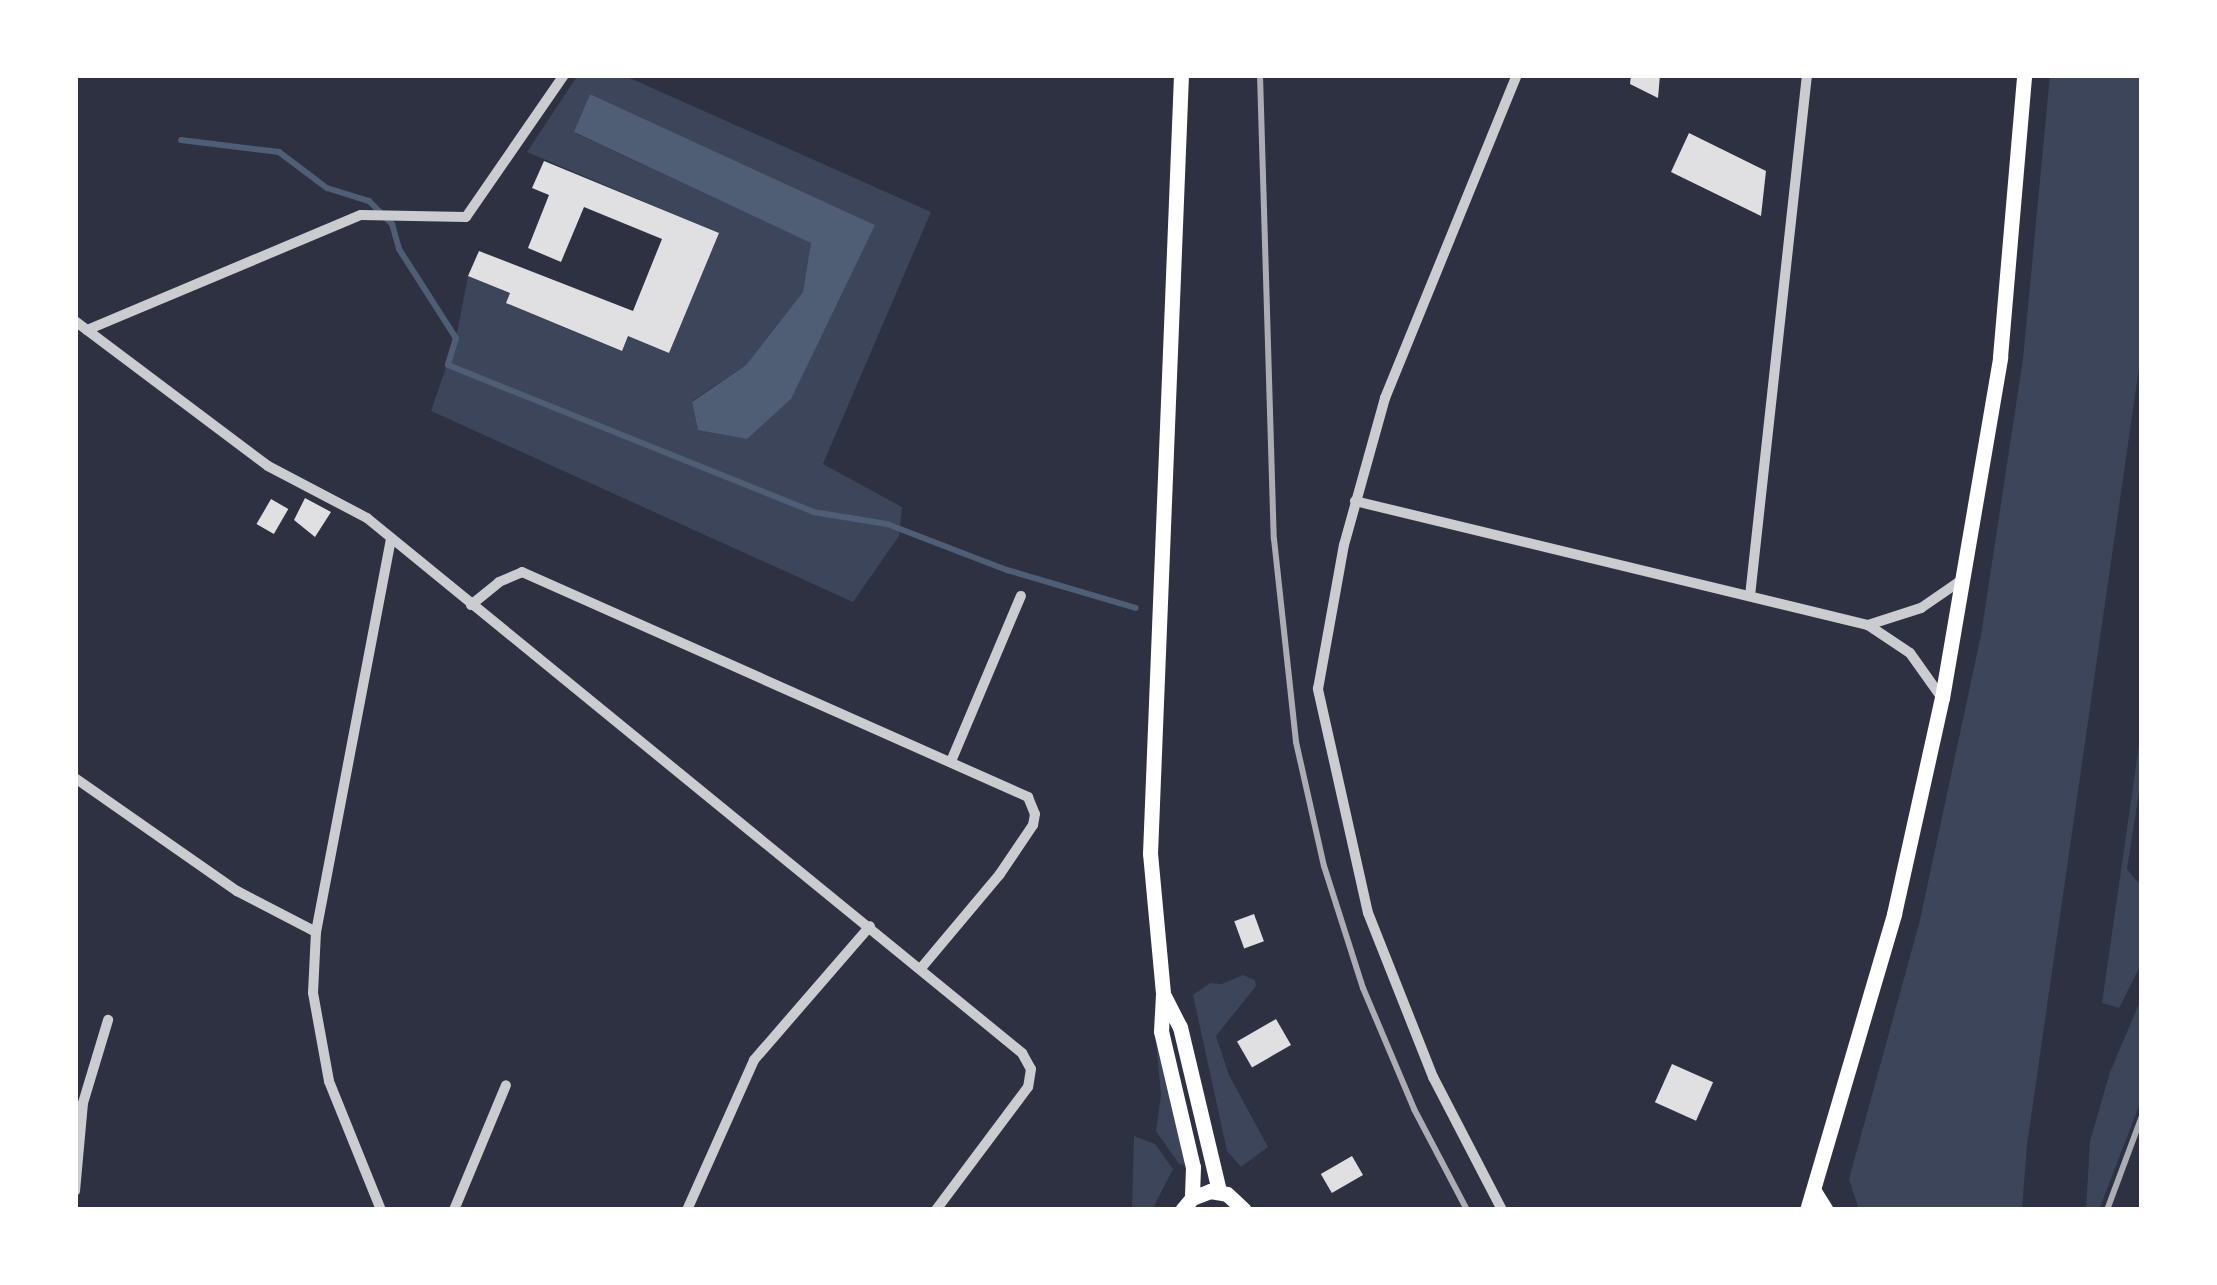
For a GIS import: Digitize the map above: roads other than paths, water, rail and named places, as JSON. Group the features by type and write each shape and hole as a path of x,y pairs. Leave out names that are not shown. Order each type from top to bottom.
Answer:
{"main road":[{"path":"1181,75 1151,835 1163,994 1161,1030 1193,1167 1187,1204 1220,1192 1237,1200 1244,1210"},
{"path":"1806,1210 1894,914 1942,698 2000,358 2024,75"},
{"path":"1163,994 1180,1027 1220,1192"},
{"path":"1814,1191 1826,1210"}],"street":[{"path":"87,330 361,215 466,217 564,75"},
{"path":"1502,1210 1433,1077 1368,913 1318,689 1355,501 1385,398 1517,75"},
{"path":"1750,596 1808,75"},
{"path":"75,320 268,466 344,504 392,539 997,1028 1022,1053 1031,1069 1028,1087 936,1210"},
{"path":"1355,501 1868,626 1910,654 1942,698"},
{"path":"382,1210 322,1054 313,993 316,932 392,539"},
{"path":"471,605 499,582 522,572 1021,791 1033,804 1035,814 1000,874 922,968"},
{"path":"1868,626 1920,608 1964,579"},
{"path":"952,760 1021,596"},
{"path":"75,778 238,891 316,932"},
{"path":"687,1210 754,1060 804,997 870,926"},
{"path":"75,1191 83,1103 108,1020"},
{"path":"454,1210 506,1085"}],"waterway":[{"path":"181,140 279,152 327,188 369,201 392,224 399,249 456,338 448,365 813,512 887,524 1007,570 1136,608"}],"railway":[{"path":"1260,75 1274,539 1296,742 1324,866 1363,988 1414,1109 1467,1210"},
{"path":"2107,1210 2142,1116"}]}
